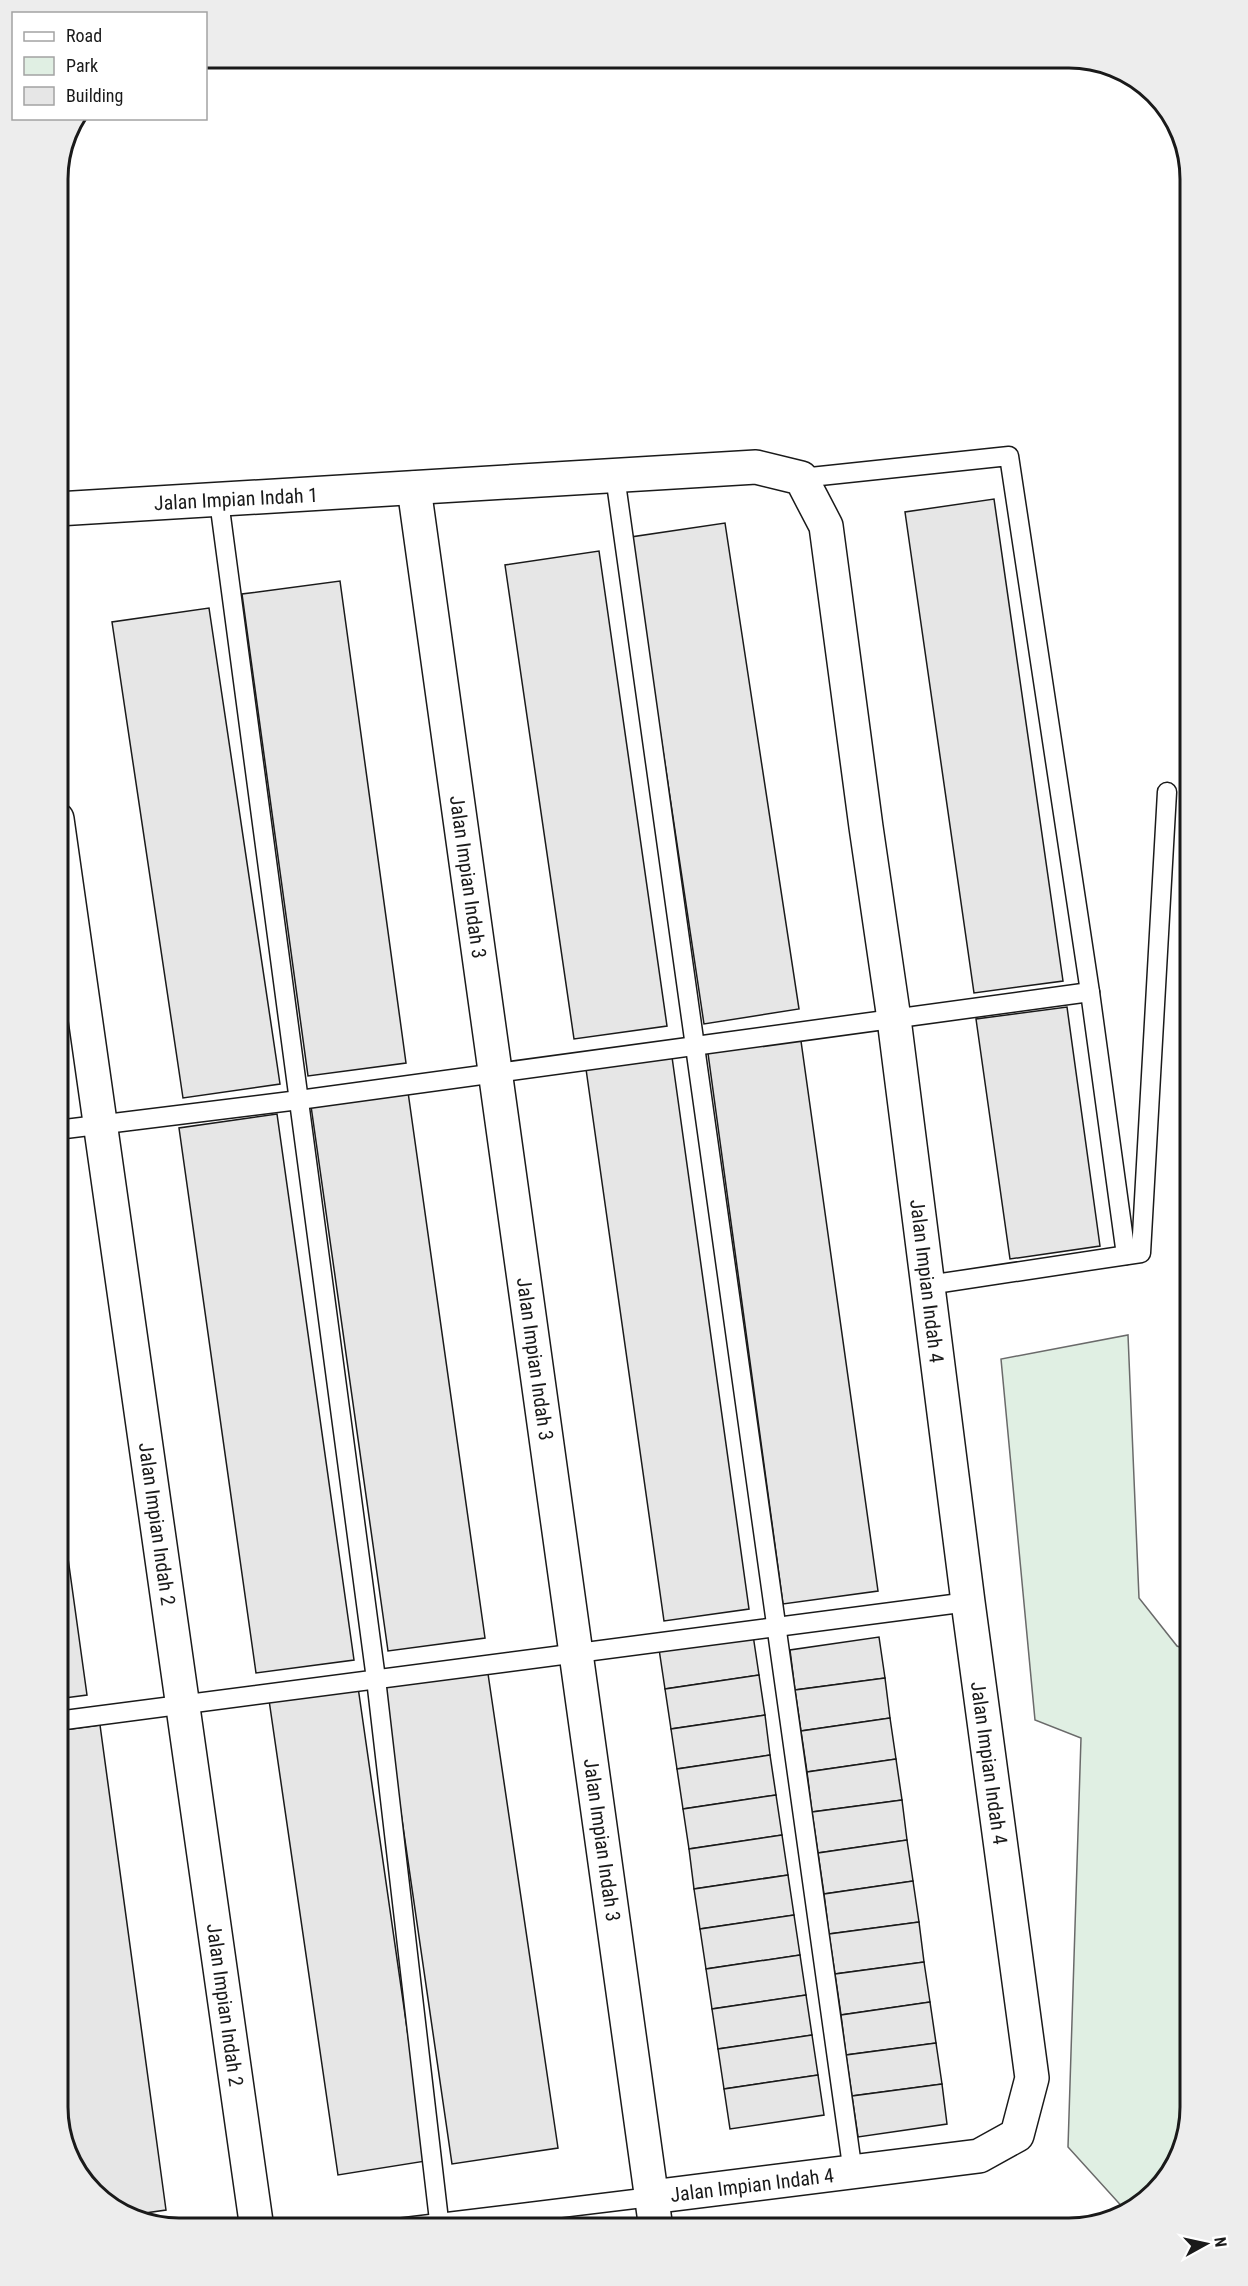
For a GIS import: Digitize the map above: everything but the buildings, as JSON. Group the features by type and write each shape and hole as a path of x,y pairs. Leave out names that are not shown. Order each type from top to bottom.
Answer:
{"street":[{"name":"Jalan Impian Indah 1","path":"68,508 756,468 801,477"},
{"name":"Jalan Impian Indah 4","path":"651,2197 979,2156 1017,2135 1032,2078 968,1602 894,1019 826,526 801,477"},
{"name":"Jalan Impian Indah 3","path":"414,488 654,2218"},
{"name":"Jalan Impian Indah 2","path":"68,896 255,2218"}],"lane":[{"path":"801,477 1009,456 1090,992 1126,1255"},
{"path":"615,476 853,2173"},
{"path":"219,501 376,1679 439,2218"},
{"path":"928,1285 1141,1252 1167,792"},
{"path":"68,1129 299,1100 1090,992"},
{"path":"68,1720 968,1602"},
{"path":"498,2218 651,2197"}],"green space":[{"path":"1128,1335 1139,1598 1180,1647 1180,2122 1175,2143 1162,2169 1143,2191 1121,2205 1068,2147 1081,1738 1035,1720 1001,1359"}]}
